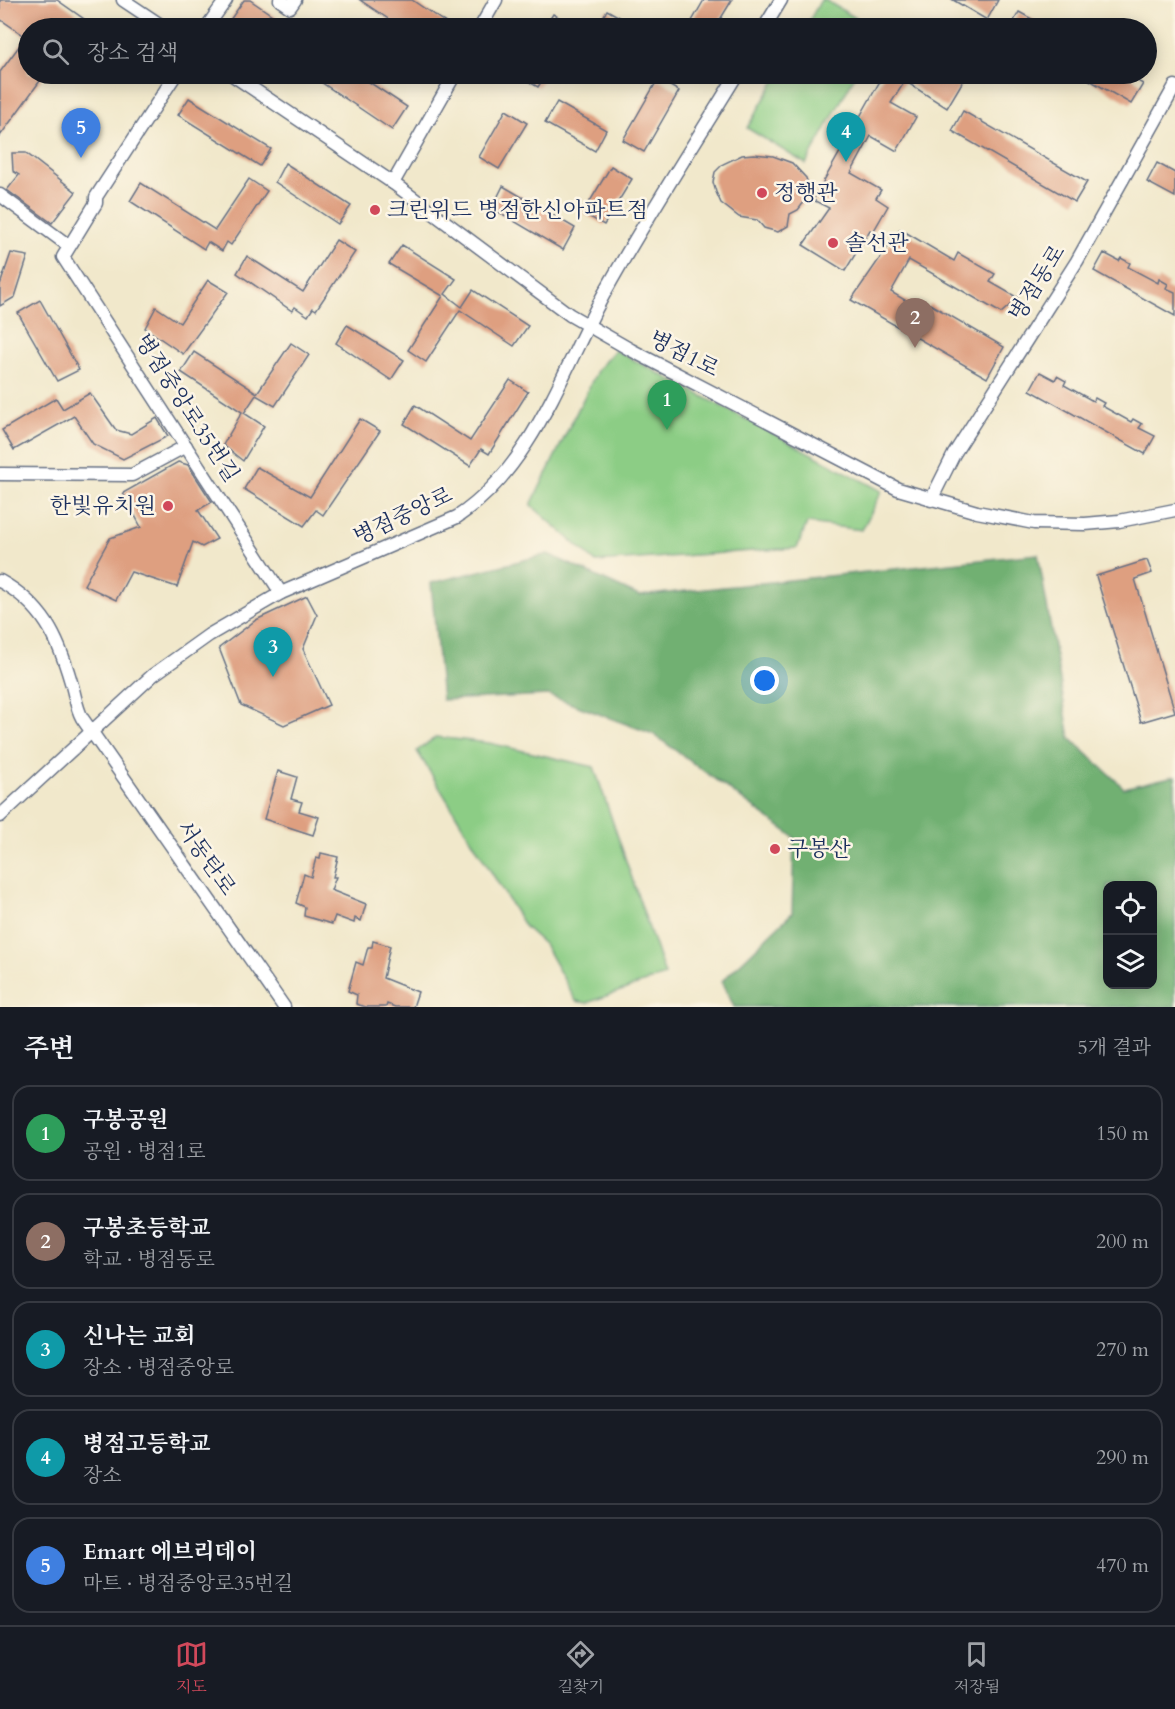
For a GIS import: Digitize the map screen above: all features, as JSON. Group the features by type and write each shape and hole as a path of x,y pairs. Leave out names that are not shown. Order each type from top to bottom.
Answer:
{"street":[{"path":"123,0 150,18"},
{"path":"213,18 226,0"},
{"path":"280,0 290,7 295,0"},
{"path":"486,18 496,0"},
{"path":"770,18 781,0"},
{"path":"0,195 69,246 96,203 96,197 169,84"},
{"name":"병점1로","path":"246,84 393,183 570,315 898,489 931,500 1034,523 1085,524 1119,521 1175,510"},
{"path":"393,183 449,84"},
{"name":"병점중앙로","path":"0,816 153,675 209,635 281,593 440,525 470,508 494,485 533,433 605,293 731,84"},
{"name":"병점동로","path":"931,500 954,454 1077,261 1175,86"},
{"name":"병점중앙로35번길","path":"69,246 63,257 281,593"},
{"path":"0,474 132,475 186,446"},
{"name":"서동탄로","path":"0,581 31,601 46,619 67,666 77,709 284,1007"}],"green space":[{"path":"821,0 825,0 856,18 811,18"},
{"path":"773,84 850,84 806,164 747,128"},
{"path":"615,350 882,491 862,530 807,523 797,548 596,562 531,505 598,369"},
{"path":"548,554 639,596 1038,554 1070,738 1124,788 1175,776 1175,1007 734,1007 722,981 792,913 794,837 653,734 548,695 442,700 431,583"},
{"path":"436,737 489,743 594,767 665,975 587,1003 576,1001 544,944 525,927 417,751"}],"building":[{"path":"0,0 57,0 83,18 18,18 18,31 0,19"},
{"path":"244,0 250,0 276,18 231,18"},
{"path":"360,0 412,0 438,18 387,18"},
{"path":"704,0 732,0 721,18 694,18"},
{"path":"953,0 998,0 988,18 984,18"},
{"path":"607,10 621,18 603,18"},
{"path":"1019,12 1030,18 1016,18"},
{"path":"18,48 18,84 38,84 0,136 0,72"},
{"path":"324,84 372,84 407,107 392,130"},
{"path":"655,84 667,84 679,91 644,152 623,140"},
{"path":"878,84 903,84 891,103 916,117 897,151 871,136 851,173 881,190 876,198 888,206 873,232 870,230 845,271 803,245 829,208 813,200"},
{"path":"910,84 961,84 947,108"},
{"path":"1096,84 1143,84 1131,104"},
{"path":"189,98 271,149 260,166 178,115"},
{"path":"557,102 606,130 595,151 545,123"},
{"path":"506,110 527,123 499,169 479,157"},
{"path":"963,111 1087,182 1075,202 952,131"},
{"path":"12,153 26,153 76,192 52,223 7,190 19,175 13,171"},
{"name":"정행관","path":"742,155 773,156 792,163 806,178 811,193 798,210 790,214 788,226 778,232 764,228 757,220 739,217 721,203 716,192 713,182 715,172 723,164"},
{"path":"285,163 351,206 338,224 275,182"},
{"path":"1157,163 1175,173 1175,197 1147,182"},
{"path":"611,166 632,179 604,225 583,213"},
{"path":"249,179 267,191 231,245 227,242 222,251 208,242 204,249 130,201 141,183 215,230"},
{"path":"503,186 575,228 563,250 492,208"},
{"path":"900,229 954,261 958,253 995,274 990,282 1018,298 1001,313 909,260 891,292 925,312 930,304 1004,347 987,378 851,300"},
{"path":"336,240 355,252 316,310 313,308 308,316 295,307 292,311 237,273 247,256 303,292"},
{"path":"402,245 456,279 445,294 462,307 473,290 528,326 514,346 460,310 426,362 408,350 443,296 389,264"},
{"path":"11,253 28,256 15,297 0,306 0,285"},
{"path":"1104,253 1119,261 1121,258 1130,263 1128,267 1158,283 1159,279 1168,284 1166,288 1175,292 1175,316 1094,271"},
{"path":"208,280 228,292 183,354 145,328 156,307 180,323"},
{"path":"40,300 79,370 57,381 18,313"},
{"path":"347,325 404,360 391,380 336,343"},
{"path":"291,343 309,355 275,406 256,395 244,413 264,426 243,461 223,445 242,412 181,372 194,352 257,393"},
{"path":"1040,372 1055,380 1057,376 1066,381 1064,385 1093,401 1095,398 1104,403 1102,406 1131,422 1133,419 1142,424 1139,428 1155,436 1145,454 1030,390"},
{"path":"510,380 528,392 489,454 481,449 470,466 404,424 415,405 470,441"},
{"path":"90,393 116,430 131,434 157,418 168,436 123,459 93,444 74,416 14,450 2,430 56,398 63,409"},
{"path":"360,419 380,431 323,515 316,510 304,526 244,489 257,467 310,497"},
{"path":"178,462 188,465 212,502 198,510 217,539 202,547 193,542 177,587 131,572 116,600 84,585 110,538 141,527 123,493"},
{"path":"1147,560 1152,573 1135,579 1175,712 1141,722 1096,576"},
{"path":"307,596 317,615 303,649 329,705 284,725 241,705 219,648 256,620"},
{"path":"278,771 297,777 291,799 302,802 299,811 319,817 313,835 264,819"},
{"path":"321,853 338,857 333,877 336,877 331,890 366,904 361,921 355,918 354,923 335,916 332,924 304,916 305,907 296,903 304,874 311,877 316,858 320,859"},
{"path":"373,941 390,946 383,978 418,992 413,1007 395,1007 387,1004 386,1007 366,1007 356,1004 357,995 348,991 356,962 363,965 368,947 372,947"}],"place":[{"name":"Emart 에브리데이","path":"81,158"},
{"name":"병점고등학교","path":"846,162"},
{"name":"정행관","path":"762,193"},
{"name":"크린위드 병점한신아파트점","path":"375,210"},
{"name":"솔선관","path":"833,243"},
{"name":"구봉초등학교","path":"915,348"},
{"name":"구봉공원","path":"667,430"},
{"name":"한빛유치원","path":"168,506"},
{"name":"신나는 교회","path":"273,677"},
{"name":"구봉산","path":"775,849"}]}
